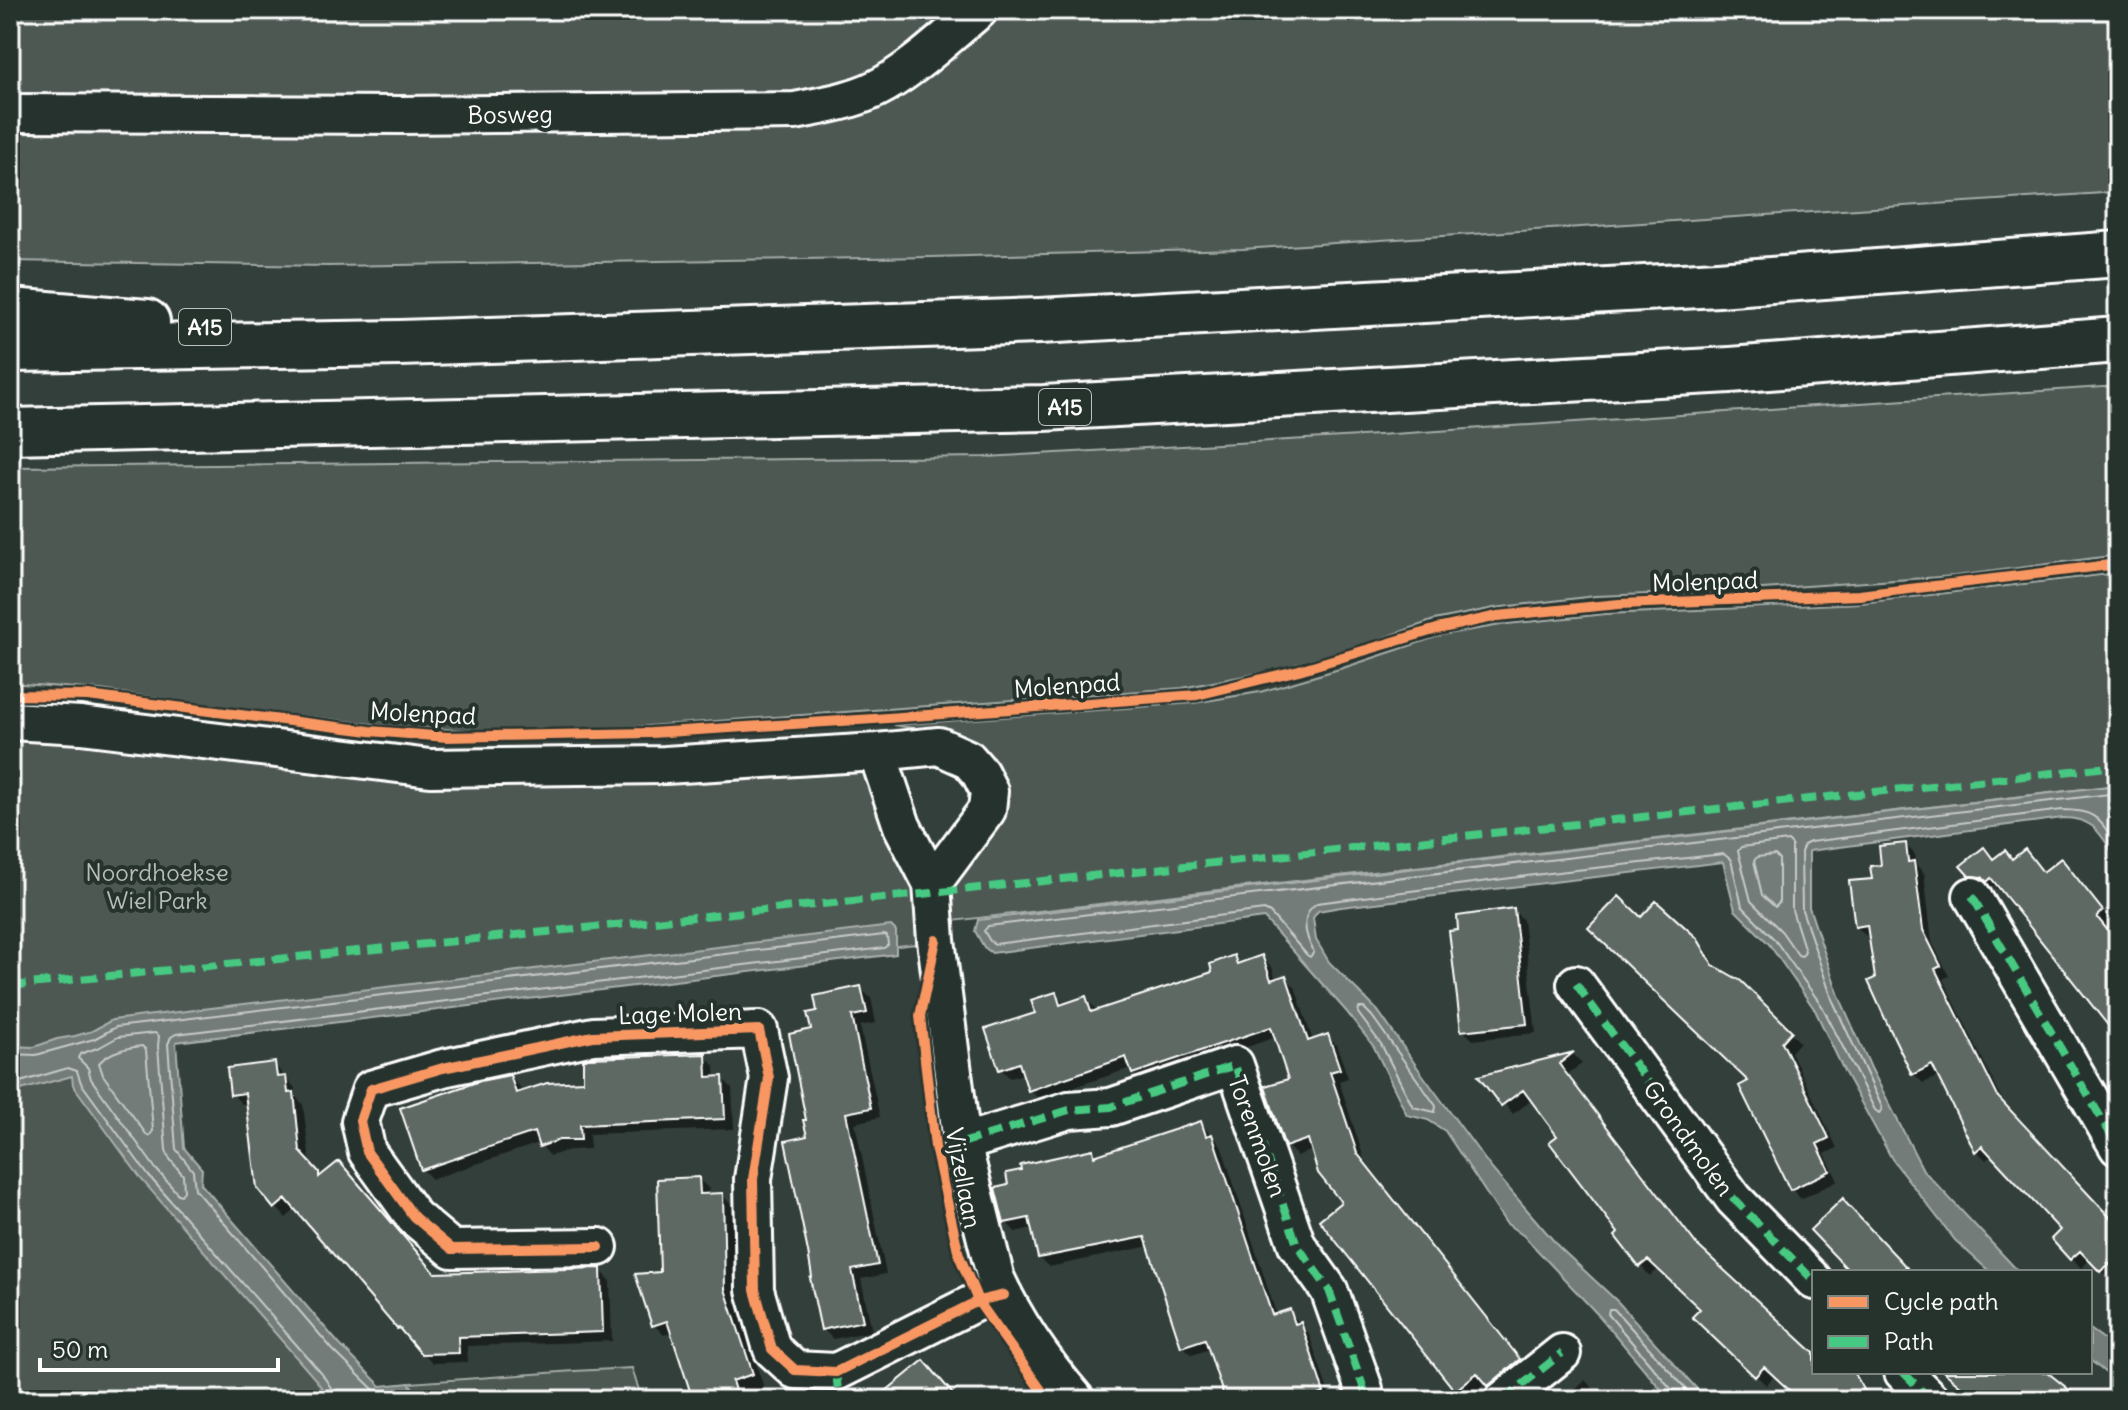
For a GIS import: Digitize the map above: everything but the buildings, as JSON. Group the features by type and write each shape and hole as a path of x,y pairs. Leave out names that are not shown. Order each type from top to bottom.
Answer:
{"highway":[{"name":"A15","path":"10,349 400,343 1055,320 1702,285 2118,254"},
{"name":"A15","path":"10,311 400,343"},
{"name":"A15","path":"10,431 1044,408 1730,370 2118,340"}],"street":[{"name":"Bosweg","path":"10,113 402,115 795,111 839,102 884,85 979,10"},
{"path":"10,721 96,726 430,768 665,765 939,746 968,759 989,791 987,810 932,884"},
{"name":"Vijzellaan","path":"877,752 902,826 932,884 936,940 962,1143 996,1279 1045,1364 1076,1400"},
{"path":"1972,896 2118,1147"},
{"name":"Grondmolen","path":"1576,984 1734,1199 1812,1279"},
{"name":"Lage Molen","path":"599,1247 452,1249 414,1217 367,1152 360,1121 371,1089 443,1068 593,1036 759,1030 769,1078 753,1179 755,1290 772,1349 795,1370 837,1386 978,1301 1004,1295"},
{"name":"Torenmolen","path":"962,1143 1069,1110 1111,1107 1235,1065 1297,1245 1329,1290 1364,1389 1363,1400"},
{"path":"1503,1400 1562,1353"},
{"path":"1905,1374 1931,1400"}],"green space":[{"path":"10,10 959,10 887,70 833,95 10,102"},
{"path":"990,10 2118,10 2118,192 1242,249 328,266 10,261 10,117 819,117"},
{"path":"2118,386 2118,555 1955,576 1732,591 1595,596 1494,608 1434,620 1275,670 1182,688 576,731 487,731 398,727 101,690 10,683 10,467 986,457 1378,435"},
{"path":"2118,573 2118,785 953,921 952,886 989,837 949,734 894,725 1194,703 1260,692 1442,635 1507,624 1606,614 1861,603"},
{"name":"Noordhoekse Wiel Park","path":"10,724 371,769 882,733 910,867 920,875 925,943 554,984 94,1042 87,1080 368,1400 10,1400"},
{"path":"632,1368 642,1400 421,1400 409,1383 574,1371"}],"water":[{"path":"2118,785 2118,860 2091,825 2063,818 1809,851 1809,907 1839,996 1871,1068 1923,1170 2017,1270 1988,1270 1955,1240 1892,1159 1815,1010 1769,944 1735,910 1723,862 1341,907 1318,911 1313,918 1316,940 1329,962 1378,1011 1491,1168 1559,1247 1618,1302 1707,1400 1670,1400 1601,1318 1524,1236 1506,1223 1445,1131 1428,1120 1407,1115 1374,1047 1264,918 992,953 984,947 975,931 978,920"},
{"path":"891,926 896,931 896,954 176,1042 184,1148 202,1169 201,1184 340,1345 381,1386 409,1383 421,1400 330,1400 142,1180 73,1085 72,1076 10,1093 10,1046 34,1047 92,1031 112,1020"},
{"path":"2092,1330 2118,1349 2118,1363 2107,1374 2092,1362"}],"marked path":[{"path":"10,986 932,893 2118,766"},
{"path":"1972,896 2118,1147"},
{"path":"1576,984 1734,1199 1812,1279"},
{"path":"962,1143 1069,1110 1111,1107 1235,1065 1297,1245 1329,1290 1364,1389 1363,1400"},
{"path":"1503,1400 1562,1353"},
{"path":"836,1372 839,1400"},
{"path":"1905,1374 1931,1400"}],"cycle path":[{"name":"Molenpad","path":"10,695 88,696 370,731 447,737 651,733 1197,695 1299,670 1437,629 1498,616 1619,604 1859,595 2118,564"},
{"path":"936,940 920,1016 935,1147 959,1255 978,1301 1048,1400"},
{"path":"599,1247 452,1249 414,1217 367,1152 360,1121 371,1089 443,1068 593,1036 759,1030 769,1078 753,1179 755,1290 772,1349 795,1370 836,1372 978,1301 1004,1295"}]}
